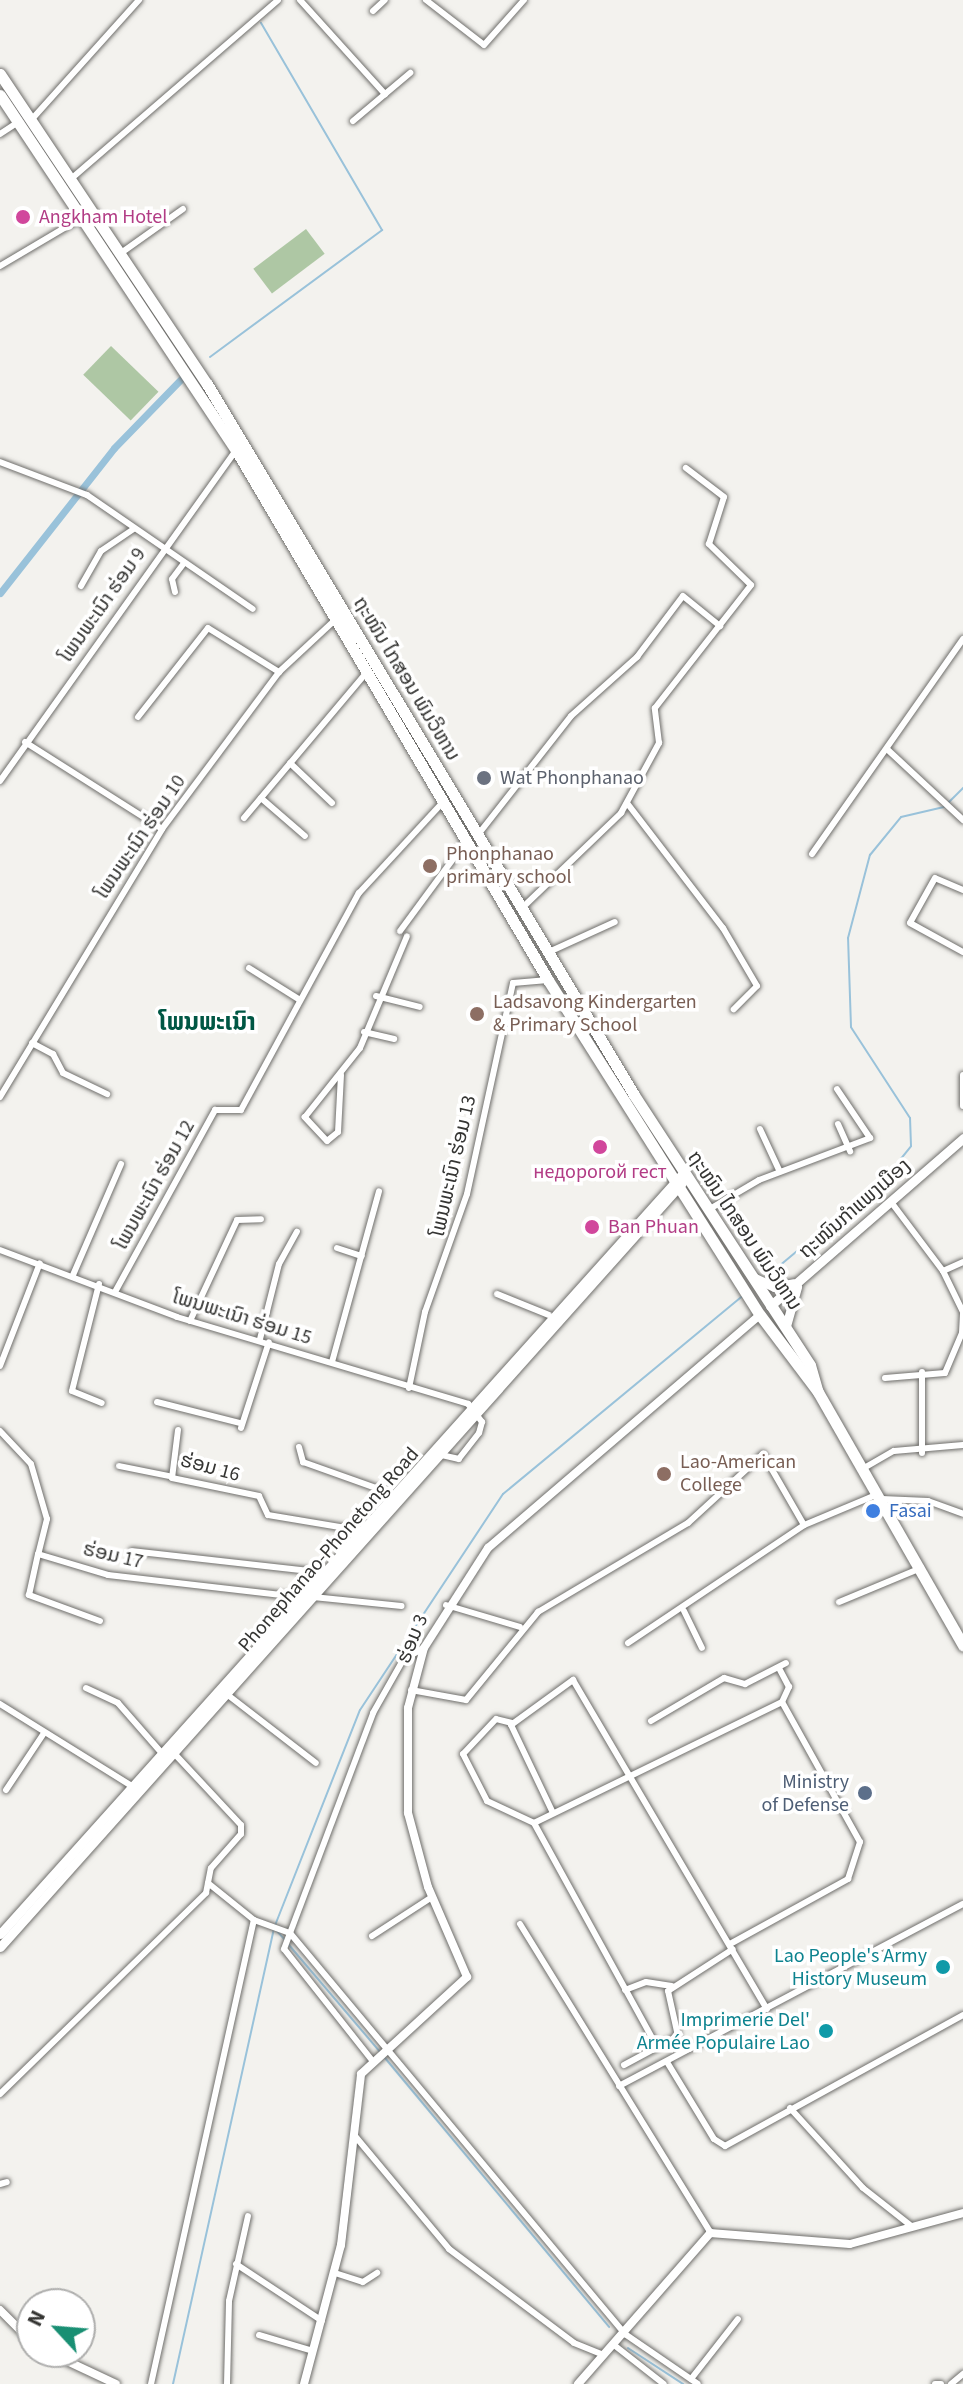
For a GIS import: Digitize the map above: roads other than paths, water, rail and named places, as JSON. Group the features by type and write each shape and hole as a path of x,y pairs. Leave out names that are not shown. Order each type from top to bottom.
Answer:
{"highway":[{"name":"ຖະໜົນ ໄກສອນ ພົມວິຫານ","path":"0,74 104,224 479,834 521,909 551,951 680,1180 708,1210 758,1299 760,1315 818,1392"},
{"name":"ຖະໜົນ ໄກສອນ ພົມວິຫານ","path":"0,95 236,450 339,617 548,980 745,1275"},
{"path":"93,232 104,224"},
{"name":"ຖະໜົນ ໄກສອນ ພົມວິຫານ","path":"758,1299 770,1306 786,1326 818,1392 963,1645"},
{"path":"760,1315 770,1306"}],"main road":[{"name":"ຖະໜົນກຳແພງເມືອງ","path":"770,1306 963,1138"},
{"name":"Phonephanao-Phonetong Road","path":"0,1947 219,1686 280,1624 313,1597 438,1454 549,1315 680,1180"},
{"name":"Phonephanao-Phonetong Road","path":"0,1934 130,1785 227,1695 299,1597 356,1531 680,1180"},
{"path":"745,1275 774,1287 800,1281"},
{"path":"786,1326 800,1281"}],"street":[{"path":"33,118 139,0"},
{"path":"72,178 278,0"},
{"path":"300,0 385,94"},
{"path":"373,11 385,0"},
{"path":"426,0 436,3 484,45 524,0"},
{"path":"353,121 410,73"},
{"path":"0,134 18,122"},
{"path":"121,253 183,209"},
{"path":"0,266 83,217"},
{"name":"ໂພນພະເນົາ ຮ່ອມ 9","path":"0,781 162,548 236,450"},
{"path":"0,462 87,495 253,609"},
{"path":"521,909 565,873 627,803 659,743 655,708 752,581 709,544 724,497 686,468"},
{"path":"81,586 101,551 134,529"},
{"path":"175,592 172,579 184,563"},
{"path":"400,931 467,840 479,834 571,716 637,657 683,596 720,626"},
{"name":"ໂພນພະເນົາ ຮ່ອມ 10","path":"0,1097 162,829 279,672 339,617"},
{"path":"138,717 208,628 279,672"},
{"path":"812,854 888,750 963,639"},
{"path":"244,818 370,670"},
{"path":"25,742 162,829"},
{"path":"888,750 962,819"},
{"path":"290,763 332,803"},
{"path":"261,798 305,836"},
{"name":"ໂພນພະເນົາ ຮ່ອມ 12","path":"115,1292 215,1110 241,1110 359,893 445,800"},
{"path":"627,803 723,928 757,986 734,1009"},
{"path":"963,890 937,876 910,923 963,952"},
{"path":"551,951 615,922"},
{"path":"341,1075 324,1085 305,1117 327,1141 338,1132 341,1075 407,936"},
{"path":"249,968 300,1000"},
{"name":"ໂພນພະເນົາ ຮ່ອມ 13","path":"409,1388 425,1312 467,1194 513,983 548,980"},
{"path":"376,996 420,1007"},
{"path":"364,1032 394,1039"},
{"path":"32,1043 53,1054 63,1073 107,1094"},
{"path":"963,1075 963,1106"},
{"path":"708,1210 780,1172 850,1151 872,1134 837,1089"},
{"path":"838,1124 850,1151"},
{"path":"760,1129 780,1172"},
{"path":"73,1275 121,1164"},
{"path":"332,1362 379,1191"},
{"path":"885,1378 922,1372 945,1373 960,1348 963,1312 943,1271 891,1202"},
{"path":"190,1321 237,1220 261,1219"},
{"path":"260,1339 279,1264 297,1232"},
{"path":"337,1248 362,1256"},
{"name":"ໂພນພະເນົາ ຮ່ອມ 15","path":"0,1250 99,1284 190,1321 260,1339 472,1408"},
{"path":"943,1271 963,1262"},
{"path":"0,1366 40,1263"},
{"path":"99,1284 72,1391 102,1403"},
{"path":"497,1294 549,1315"},
{"name":"ຮ່ອມ 3","path":"372,2059 467,1977 432,1897 408,1813 411,1690 424,1648 446,1605 521,1517 760,1315"},
{"path":"157,1402 240,1426 269,1342"},
{"path":"922,1372 922,1453"},
{"path":"438,1454 459,1459 482,1427 472,1408"},
{"name":"ຮ່ອມ 16","path":"178,1430 169,1476 259,1496 268,1515 370,1531"},
{"path":"0,1431 31,1464 47,1519 29,1595 100,1621"},
{"path":"864,1468 890,1452 922,1453 963,1445"},
{"path":"299,1447 303,1462 390,1493"},
{"path":"411,1690 466,1700 481,1676 504,1662 520,1627 688,1523 763,1454 804,1525"},
{"path":"119,1466 169,1476"},
{"path":"628,1643 684,1611 804,1525 880,1496 928,1501 963,1514"},
{"path":"132,1551 320,1572"},
{"name":"ຮ່ອມ 17","path":"38,1554 108,1575 299,1597"},
{"path":"839,1602 921,1568"},
{"path":"313,1597 402,1606"},
{"path":"446,1605 520,1627"},
{"path":"684,1611 702,1648"},
{"path":"304,2384 335,2273 361,2074 372,2059 284,1946 373,1713 403,1660 424,1648"},
{"path":"651,1721 724,1678 745,1684 786,1663"},
{"path":"534,1823 635,1779 782,1702 789,1687 779,1668"},
{"path":"657,2047 534,1823 487,1801 463,1754 496,1719 512,1723 573,1680 635,1779 767,2009"},
{"path":"219,1686 316,1763"},
{"path":"0,2094 74,2015 160,1942 208,1883 242,1827 118,1703 86,1688"},
{"path":"625,1990 646,1982 672,1986 732,1946 848,1879 860,1842 782,1702"},
{"path":"0,1704 130,1785"},
{"path":"512,1723 553,1813"},
{"path":"6,1790 44,1733"},
{"path":"208,1883 255,1920 287,1934 625,2334 698,2384"},
{"path":"372,1936 432,1897"},
{"path":"619,2086 963,1904"},
{"path":"151,2384 255,1920"},
{"path":"520,1924 711,2233"},
{"path":"624,2065 681,2032 672,1986"},
{"path":"667,2062 723,2145 963,2015"},
{"path":"790,2108 863,2188 910,2225"},
{"path":"355,2136 449,2249 574,2343 605,2355"},
{"path":"711,2233 850,2244 910,2225 963,2213"},
{"path":"227,2384 236,2264 248,2216"},
{"path":"578,2384 711,2233"},
{"path":"236,2264 322,2321"},
{"path":"335,2273 363,2282 377,2273"},
{"path":"0,2310 16,2326"},
{"path":"691,2379 738,2319"},
{"path":"259,2335 313,2351"},
{"path":"614,2345 664,2384"},
{"path":"82,2368 116,2384"},
{"path":"951,2384 963,2374"}],"waterway":[{"path":"210,357 382,230 261,23"},
{"path":"0,593 114,448 184,376"},
{"path":"949,802 963,788"},
{"path":"766,1277 887,1176 911,1146 910,1118 851,1027 848,938 870,855 901,817 944,807"},
{"path":"173,2384 274,1928 360,1710 503,1494 742,1296"},
{"path":"276,1930 285,1940"},
{"path":"289,1945 381,2053"},
{"path":"385,2058 609,2327"},
{"path":"628,2348 683,2384"}],"place":[{"name":"Angkham Hotel","path":"23,217"},
{"name":"Wat Phonphanao","path":"484,778"},
{"name":"Phonphanao primary school","path":"430,866"},
{"name":"Ladsavong Kindergarten & Primary School","path":"477,1014"},
{"name":"недорогой гест","path":"600,1147"},
{"name":"Ban Phuan","path":"592,1227"},
{"name":"Lao-American College","path":"664,1474"},
{"name":"Fasai","path":"873,1511"},
{"name":"Ministry of Defense","path":"865,1793"},
{"name":"Lao People's Army History Museum","path":"943,1967"},
{"name":"Imprimerie Del' Armée Populaire Lao","path":"826,2031"}],"district":[{"name":"ໂພນພະເນົາ","path":"207,1023"}]}
